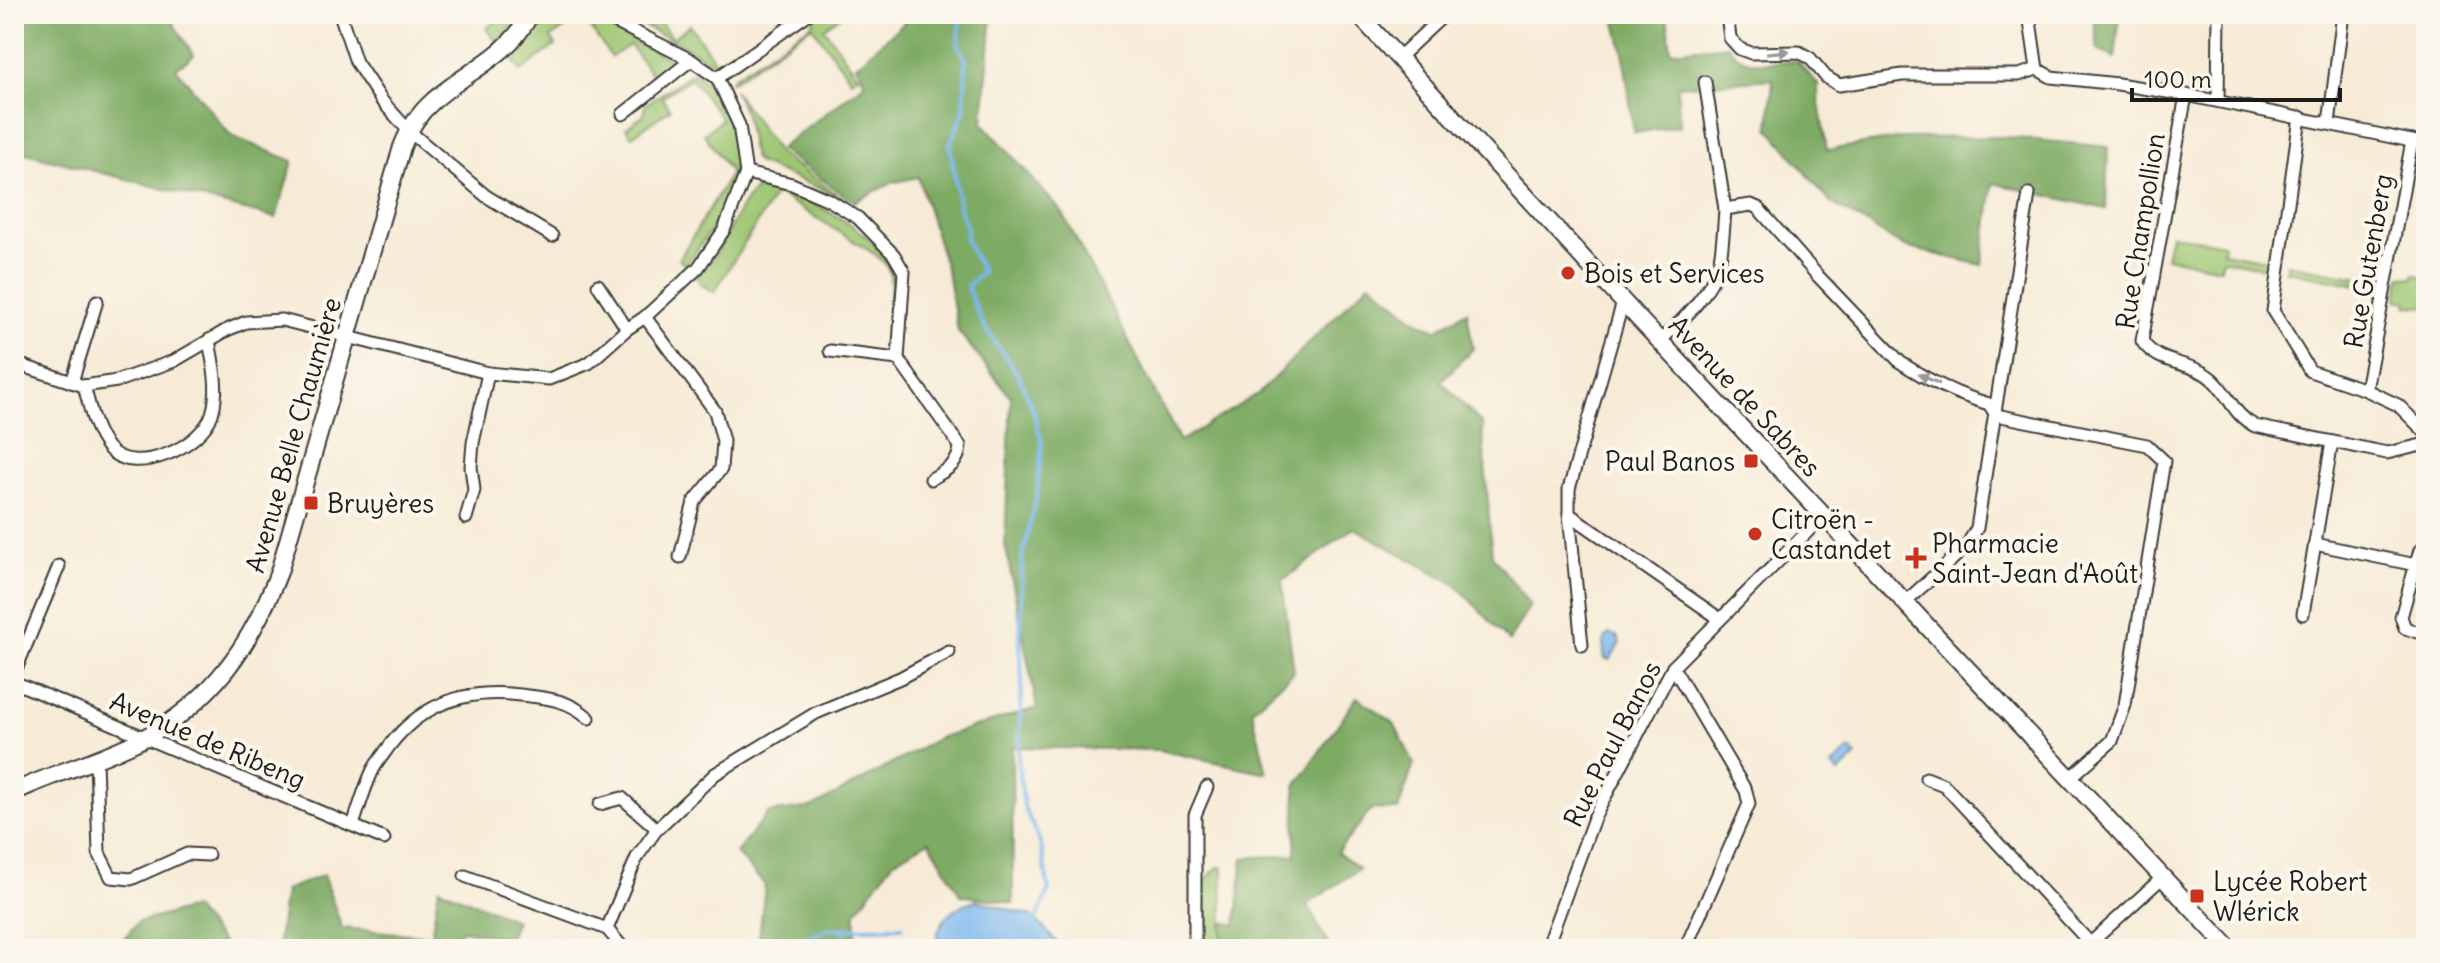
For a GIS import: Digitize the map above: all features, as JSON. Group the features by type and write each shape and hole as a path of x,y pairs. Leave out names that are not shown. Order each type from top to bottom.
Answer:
{"main road":[{"name":"Avenue Belle Chaumière","path":"14,792 144,738 206,693 231,665 256,625 279,572 409,131 434,100 500,53 517,35 530,14"},
{"name":"Avenue de Sabres","path":"1358,14 1623,302 2230,949"}],"street":[{"path":"340,14 356,62 382,101 409,131 486,196 552,236"},
{"path":"14,363 78,384 117,381 156,369 246,322 282,320 488,373 549,379 589,363 698,268 724,230 746,173 739,125 717,78 620,18 599,14"},
{"path":"717,78 808,14"},
{"path":"1399,57 1445,14"},
{"path":"1727,14 1730,38 1740,49 1751,53 1799,52 1839,85 1902,75 2019,75 2037,69 2051,77 2186,95 2426,144"},
{"path":"2029,14 2037,69"},
{"path":"2218,101 2219,14"},
{"path":"2329,123 2343,14"},
{"path":"623,114 691,60"},
{"path":"1660,341 1684,319 1702,296 1719,264 1725,209 1705,82"},
{"name":"Rue Champollion","path":"2186,95 2142,341 2147,349 2158,357 2198,370 2213,380 2242,420 2255,426 2387,453 2426,444"},
{"path":"2300,117 2273,311 2310,371 2366,390 2398,405 2426,433"},
{"name":"Rue Gutenberg","path":"2366,390 2412,141"},
{"path":"746,173 792,184 829,200 858,218 894,255 904,272 898,359 960,446 959,457 952,466 931,479"},
{"path":"1905,602 1966,547 1975,534 2029,194"},
{"path":"1725,209 1751,205 1758,208 1900,362 1916,372 1989,404 1996,415 2147,445 2164,461 2125,705 2112,741 2070,778"},
{"path":"598,285 627,329"},
{"path":"97,301 78,384 97,432 111,452 135,462 152,460 189,443 211,418 216,379 209,340"},
{"path":"1582,645 1569,489 1623,302"},
{"path":"645,317 715,411 723,441 721,469 694,502 680,557"},
{"path":"830,351 898,359"},
{"path":"466,518 474,490 471,467 473,443 488,373"},
{"path":"2303,614 2332,442"},
{"path":"1569,514 1720,619"},
{"name":"Rue Paul Banos","path":"1546,949 1594,818 1673,667 1824,515"},
{"path":"2315,544 2416,565"},
{"path":"2420,550 2401,617 2405,628 2426,635"},
{"path":"14,674 59,566"},
{"path":"607,929 637,857 657,829 715,774 816,713 900,678 949,652"},
{"path":"1673,667 1746,791 1749,804 1683,949"},
{"name":"Avenue de Ribeng","path":"14,682 384,839"},
{"path":"353,825 372,771 398,733 421,714 454,698 495,692 550,698 576,706 589,718"},
{"path":"96,759 99,853 111,877 131,879 187,854 208,855"},
{"path":"1926,778 1944,785 2087,946 2163,877"},
{"path":"1195,949 1195,815 1207,787"},
{"path":"600,804 622,798 657,829"},
{"path":"465,876 607,929 624,949"}],"green space":[{"path":"14,14 167,14 194,55 176,68 231,136 293,161 276,218 14,150"},
{"path":"506,14 521,14 515,26 497,42 486,29"},
{"path":"543,14 582,14 669,59 671,65 654,78 630,45 611,57 582,16 551,38 556,45 521,71 510,56 527,41"},
{"path":"633,14 654,14 672,38 690,25 719,67 637,23"},
{"path":"818,14 844,14 824,28 858,76 851,80 812,26 730,83 733,77 811,25"},
{"path":"914,14 992,14 983,123 1062,212 1180,441 1259,393 1370,282 1416,320 1436,330 1467,311 1473,349 1441,381 1482,424 1492,555 1530,605 1509,641 1456,585 1354,528 1282,581 1294,672 1252,710 1267,773 1159,750 1012,747 1013,903 961,895 929,841 894,861 856,912 855,949 769,949 758,947 765,885 736,853 768,813 813,807 941,737 1037,708 1005,544 1011,397 958,331 947,272 918,177 891,183 854,202 779,149 865,83 856,65"},
{"path":"1614,14 1667,14 1671,51 1728,45 1734,53 1749,61 1797,61 1818,84 1827,150 1902,138 2005,137 2108,147 2106,209 1993,183 1982,265 1905,247 1830,202 1769,128 1773,79 1677,86 1680,126 1634,133 1623,51"},
{"path":"2093,14 2120,14 2115,58 2098,50"},
{"path":"693,72 713,89 726,111 732,127 735,166 732,184 719,218 685,265 679,259 731,173 704,134 722,119 691,78 662,97 670,109 632,136 626,128 644,115 645,105"},
{"path":"734,90 779,154 865,214 828,192 758,163 753,157 745,114"},
{"path":"761,186 797,197 837,216 872,242 885,257 892,273 894,289 889,348 884,351 891,286 887,266 876,255 776,193 714,292 702,285 696,277 714,257 747,198"},
{"path":"2171,234 2224,244 2223,252 2267,260 2266,268 2222,259 2220,268 2166,257"},
{"path":"2287,264 2381,281 2379,289 2286,271"},
{"path":"2414,274 2426,278 2426,307 2408,306 2408,302 2397,300 2401,276 2413,278"},
{"path":"1357,697 1394,723 1414,764 1398,810 1372,809 1337,852 1359,869 1307,905 1331,949 1222,949 1223,922 1236,925 1243,858 1295,855 1296,786"},
{"path":"1218,867 1223,868 1222,949 1203,949 1203,882"},
{"path":"323,875 342,928 431,936 439,888 516,920 509,938 462,930 441,949 277,949 285,890"},
{"path":"193,908 225,946 241,949 115,949 138,922"}],"water":[{"path":"1609,634 1617,636 1620,643 1610,660 1605,659 1604,649"},
{"path":"1850,749 1857,756 1839,773 1832,765"},
{"path":"976,900 1032,916 1060,945 1060,949 937,949 938,931 946,917"}],"waterway":[{"path":"956,14 960,22 958,45 966,59 964,111 950,145 960,211 967,228 966,240 982,272 967,287 983,325 1019,376 1042,444 1037,493 1022,558 1022,683 1018,763 1024,807 1040,842 1049,890 1034,926"},
{"path":"781,949 828,929 902,927"},
{"path":"840,949 845,929"}],"place":[{"name":"Bois et Services","path":"1568,273"},
{"name":"Paul Banos","path":"1751,461"},
{"name":"Bruyères","path":"311,503"},
{"name":"Citroën - Castandet","path":"1755,534"},
{"name":"Pharmacie Saint-Jean d'Août","path":"1916,558"},
{"name":"Lycée Robert Wlérick","path":"2197,896"}]}
